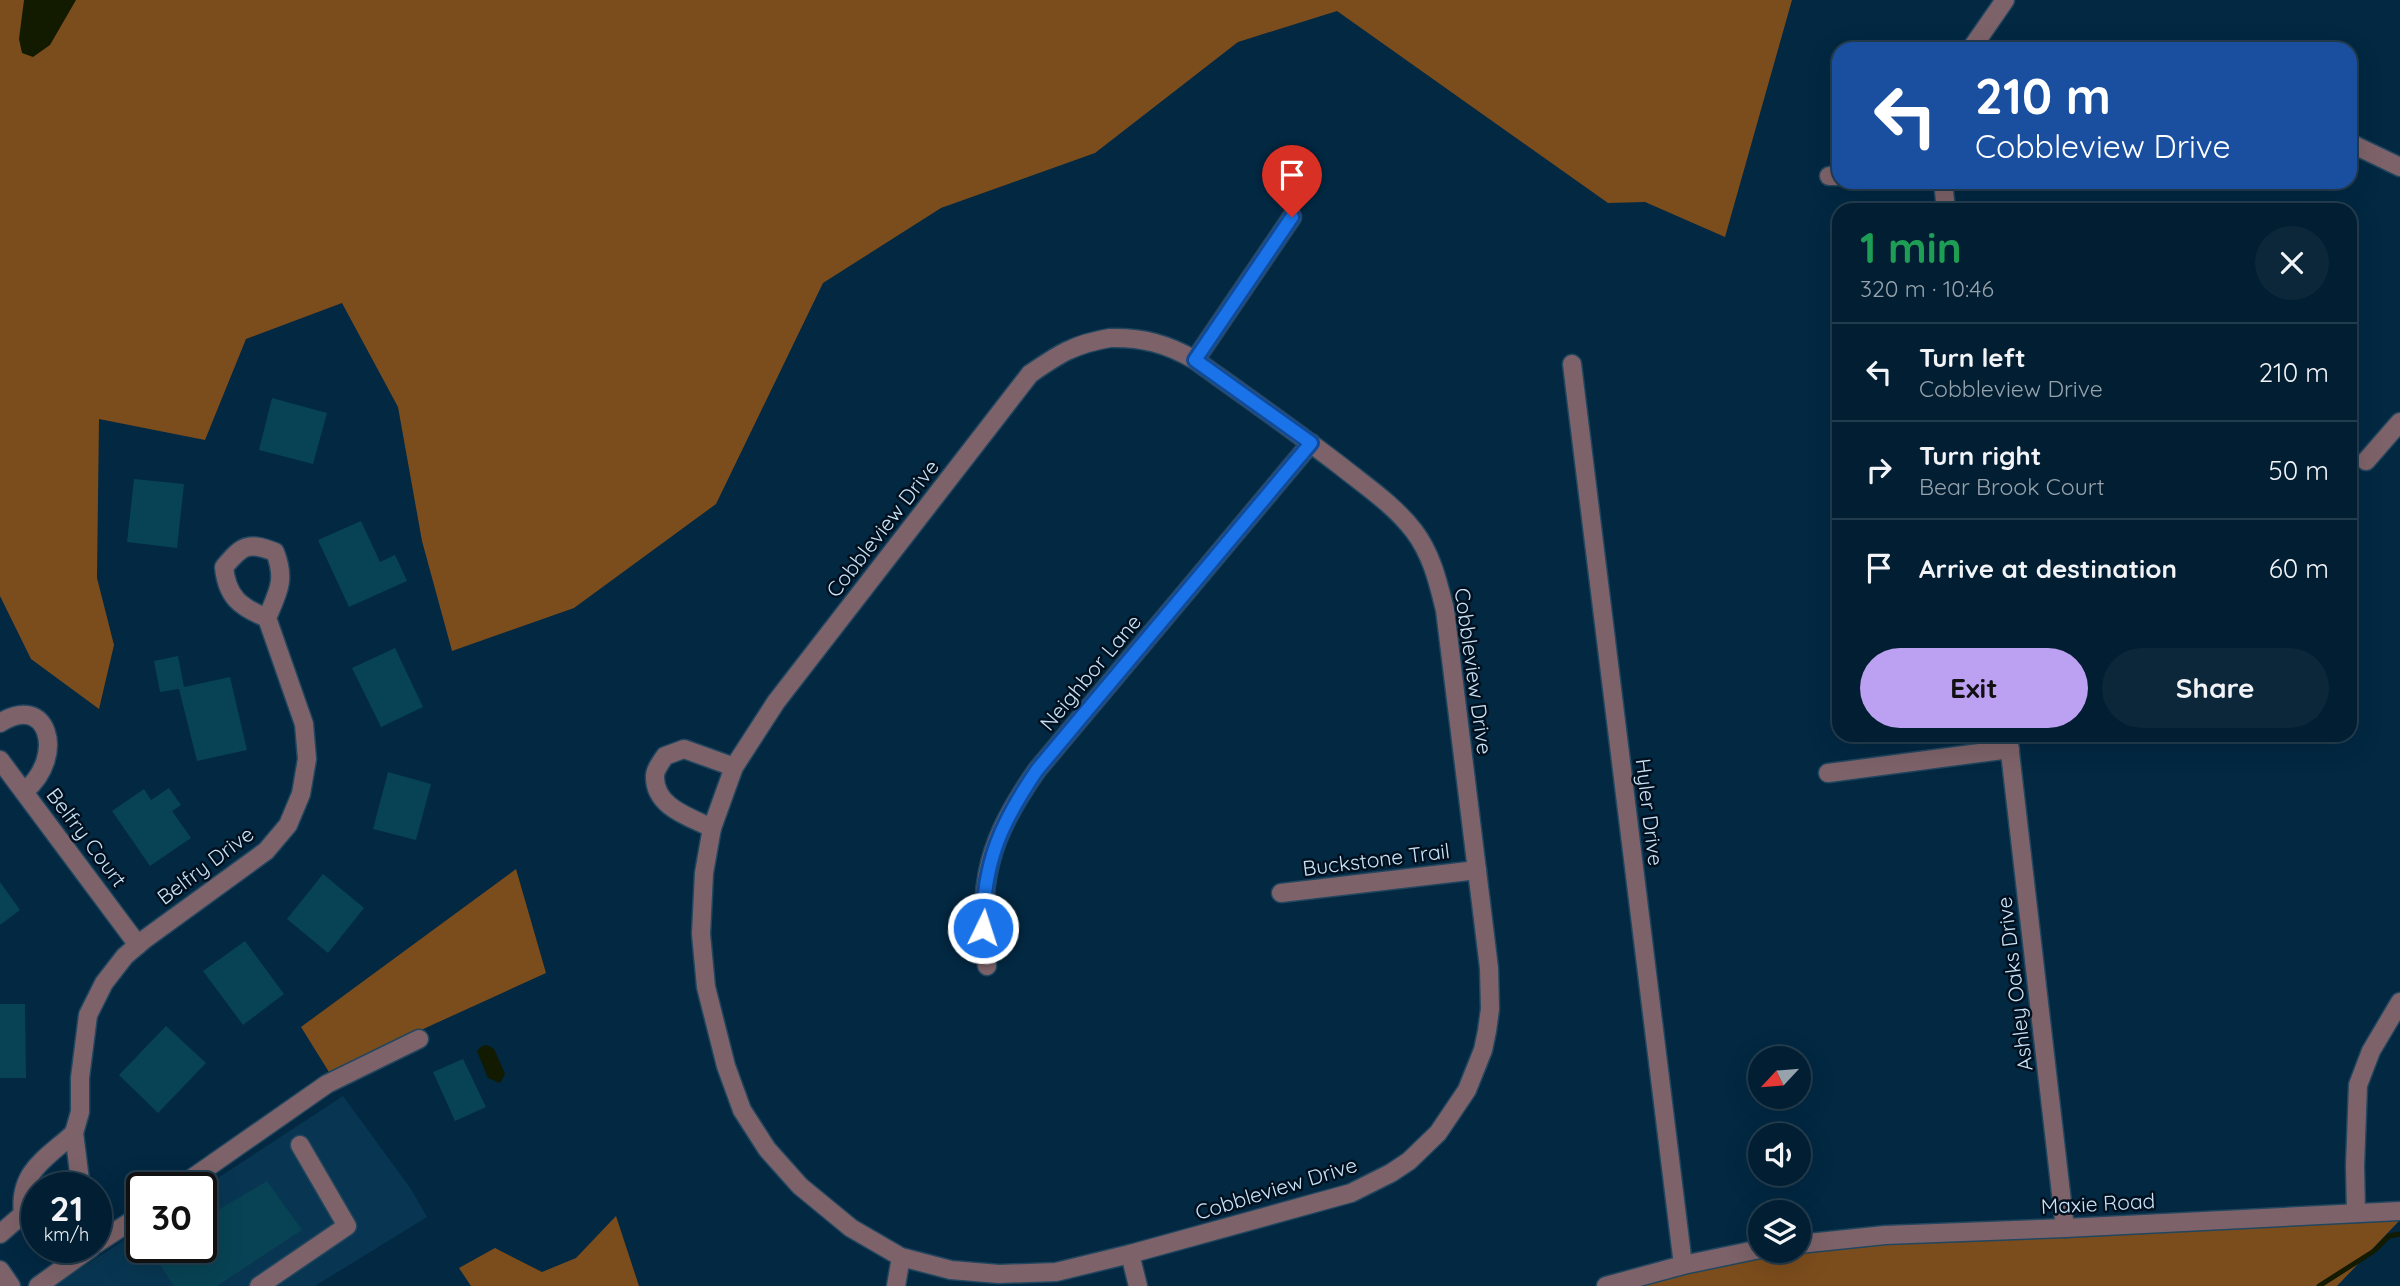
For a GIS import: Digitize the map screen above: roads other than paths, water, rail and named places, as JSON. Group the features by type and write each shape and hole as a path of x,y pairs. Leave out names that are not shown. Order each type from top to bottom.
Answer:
{"street":[{"path":"1976,42 2005,0"},
{"path":"2357,146 2400,167"},
{"path":"1195,360 1292,217"},
{"name":"Cobbleview Drive","path":"1110,338 1156,342 1176,349 1311,443 1401,515 1427,552 1436,572 1445,610 1489,968 1490,1009 1487,1031 1467,1090 1438,1133 1409,1161 1351,1193 1056,1272 999,1275 951,1270 901,1257 850,1227 800,1186 766,1149 742,1110 726,1066 706,987 701,933 704,873 712,828 734,767 776,702 1030,374 1065,350 1089,341 1110,338"},
{"name":"Hyler Drive","path":"1572,364 1683,1265"},
{"path":"2366,460 2400,422"},
{"name":"Neighbor Lane","path":"987,965 983,907 989,863 1012,807 1037,770 1311,443"},
{"name":"Belfry Drive","path":"79,1172 74,1133 79,1112 80,1078 88,1015 104,983 125,956 138,945 266,850 288,825 301,794 307,759 304,724 267,618"},
{"name":"Belfry Court","path":"0,723 11,716 28,715 41,723 48,736 49,749 45,767 25,791"},
{"path":"1828,773 2009,742"},
{"name":"Ashley Oaks Drive","path":"2009,742 2065,1228"},
{"path":"712,828 665,802 659,796 655,774 665,756 684,749 734,767"},
{"name":"Belfry Court","path":"0,760 138,945"},
{"name":"Buckstone Trail","path":"1281,893 1477,870"},
{"path":"2356,1213 2358,1085 2371,1051 2400,1002"},
{"path":"201,1172 327,1084 419,1039"},
{"path":"31,1172 74,1133"},
{"path":"259,1286 347,1226 300,1146"},
{"name":"Maxie Road","path":"1811,1243 1885,1235 2400,1211"},
{"path":"0,1234 21,1221"},
{"path":"1606,1286 1683,1265 1748,1251"},
{"path":"1130,1254 1138,1286"},
{"path":"896,1286 901,1257"},
{"path":"38,1286 70,1263"},
{"path":"0,1270 11,1286"}],"waterway":[{"path":"2319,1286 2374,1251 2389,1236 2400,1234"}]}
